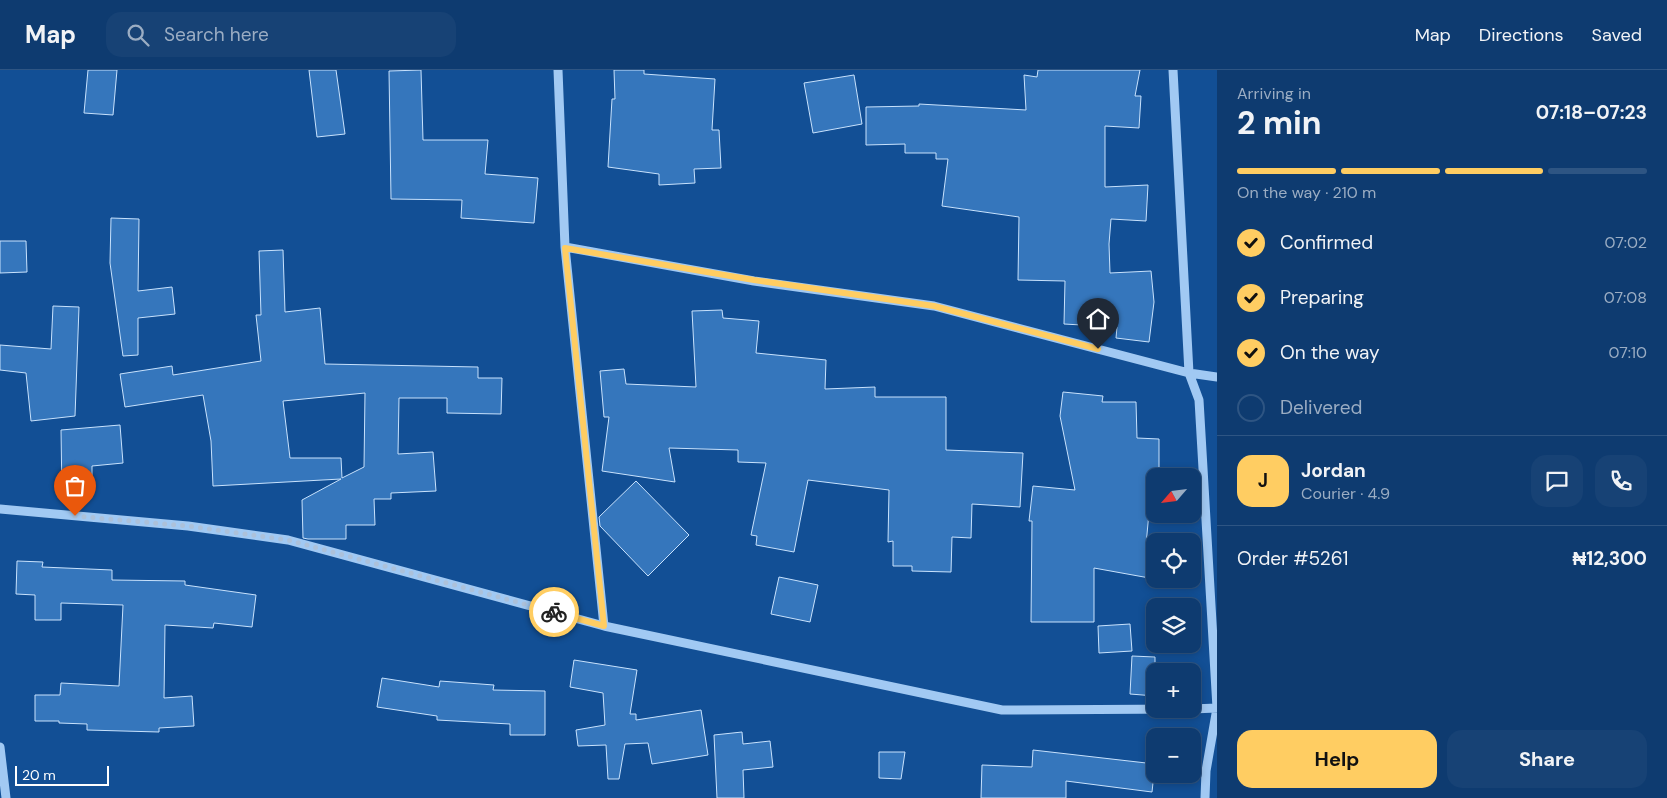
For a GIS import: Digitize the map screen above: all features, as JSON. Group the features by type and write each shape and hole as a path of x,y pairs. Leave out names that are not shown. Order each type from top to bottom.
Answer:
{"street":[{"path":"558,70 565,248 604,626"},
{"path":"1173,70 1189,373 1200,400 1217,708 1206,772 1205,798"},
{"path":"565,248 754,280 934,306 1189,373 1217,377"},
{"path":"0,509 188,526 288,540 604,626 1002,710 1146,709"},
{"path":"1201,709 1217,708"},
{"path":"0,747 6,798"}],"building":[{"path":"88,70 117,70 113,115 84,113"},
{"path":"309,70 336,70 345,134 317,137"},
{"path":"421,70 423,140 488,140 485,174 538,178 534,223 461,218 462,200 391,199 389,71"},
{"path":"614,70 644,70 644,74 715,79 712,130 719,130 721,168 694,169 695,183 659,185 659,174 608,167 612,99 615,99"},
{"path":"1038,70 1140,70 1135,96 1141,96 1139,128 1105,126 1105,187 1148,185 1146,221 1111,219 1109,244 1110,273 1151,271 1154,302 1149,342 1116,338 1117,327 1064,324 1065,281 1018,280 1019,217 942,206 948,159 936,159 936,153 905,153 905,144 866,145 866,107 919,106 919,104 1026,110 1024,75 1037,77"},
{"path":"854,75 862,124 813,133 804,83"},
{"path":"111,218 139,219 138,291 172,287 175,314 138,318 138,355 123,356 110,263"},
{"path":"0,241 26,241 27,272 0,273"},
{"path":"283,250 285,312 320,308 325,364 478,367 478,378 502,378 501,414 447,413 447,398 399,398 398,454 433,452 436,491 391,493 391,499 374,499 375,525 346,525 346,539 303,538 302,500 341,479 213,486 211,441 203,395 125,407 120,374 172,366 173,375 261,361 256,315 261,315 259,251","holes":["365,393 364,467 342,478 341,458 290,458 283,401"]},
{"path":"53,306 79,307 75,416 31,421 26,373 0,370 0,345 51,349"},
{"path":"722,310 723,318 759,321 756,353 826,360 825,389 875,387 875,397 946,397 946,450 1023,453 1020,507 972,504 971,538 952,537 951,572 912,571 912,566 893,566 893,541 888,542 889,490 808,480 794,552 756,545 757,536 751,535 766,463 738,462 738,450 669,448 675,482 602,471 609,417 604,417 600,371 624,369 626,384 696,387 692,311"},
{"path":"1063,392 1103,396 1102,402 1136,402 1137,438 1159,439 1159,468 1146,468 1146,523 1148,523 1146,533 1146,577 1094,568 1094,622 1031,622 1032,521 1029,521 1033,486 1075,490 1060,416"},
{"path":"120,425 123,463 92,466 92,495 62,496 61,430"},
{"path":"636,481 689,535 648,576 600,526 599,517"},
{"path":"17,561 43,562 42,567 112,570 112,580 185,581 185,585 256,595 252,627 214,623 213,628 165,625 164,698 192,696 194,726 159,728 159,732 87,730 87,724 35,721 35,695 60,695 61,683 119,686 123,605 61,603 61,620 35,620 35,595 16,594"},
{"path":"779,577 818,585 810,622 771,614"},
{"path":"1130,624 1132,651 1099,653 1098,626"},
{"path":"1132,656 1155,657 1155,663 1146,663 1146,695 1130,694"},
{"path":"574,660 637,670 630,714 636,714 636,720 701,710 708,755 652,764 648,743 625,744 619,779 608,779 606,745 578,746 576,730 605,725 603,693 570,687"},
{"path":"382,678 439,687 440,681 494,685 493,690 545,691 545,735 510,735 510,724 437,720 437,716 377,707"},
{"path":"742,732 743,744 770,741 773,767 743,770 744,798 717,798 714,735"},
{"path":"1033,750 1146,763 1146,783 1153,783 1152,792 1066,781 1066,798 981,798 982,765 1032,767"},
{"path":"879,752 905,752 901,779 879,778"}],"way so far":[{"path":"75,516 188,526 288,540 554,612"}],"route":[{"path":"554,612 604,626 565,248 754,280 934,306 1098,349"}]}
